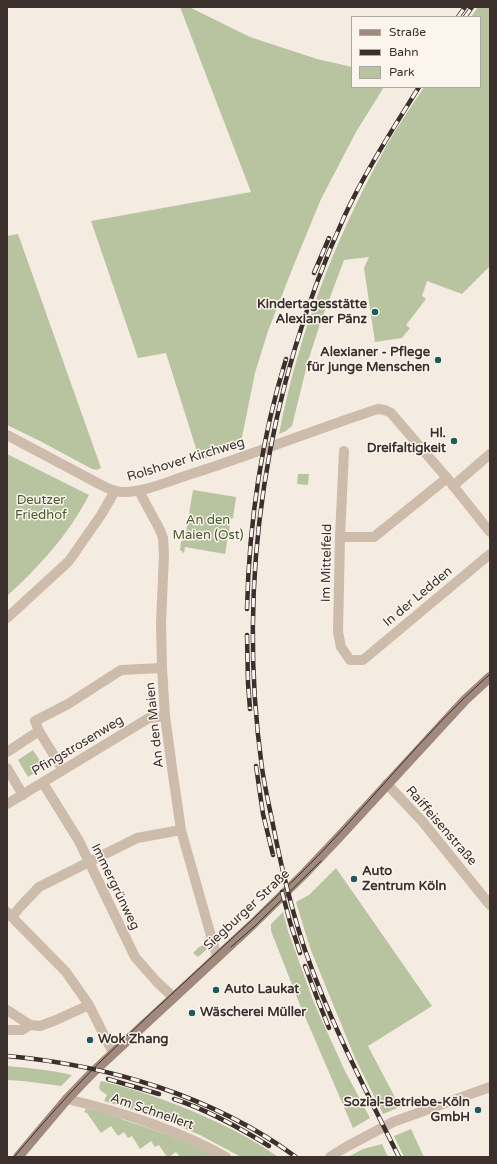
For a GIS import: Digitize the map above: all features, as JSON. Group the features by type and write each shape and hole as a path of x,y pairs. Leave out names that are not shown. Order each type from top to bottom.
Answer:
{"main road":[{"name":"Siegburger Straße","path":"18,1157 67,1099 92,1073 216,956 252,925 304,874 465,700 490,677"}],"street":[{"name":"Rolshover Kirchweg","path":"7,618 69,561 101,515 115,491 139,491 228,462 334,423 378,409 391,413 450,482"},
{"path":"7,435 115,491"},
{"name":"Im Mittelfeld","path":"344,450 338,632 341,647 350,660 363,660"},
{"path":"340,537 374,537 490,454"},
{"path":"450,482 490,532"},
{"name":"An den Maien","path":"139,491 163,538 164,554 161,623 165,716 181,830 216,956"},
{"name":"In der Ledden","path":"363,660 490,554"},
{"path":"63,770 39,731 35,721 68,704 121,670 162,668"},
{"name":"Pfingstrosenweg","path":"7,804 149,718 165,716"},
{"path":"7,752 39,731"},
{"path":"7,768 23,795"},
{"name":"Immergrünweg","path":"43,783 78,841 135,957 172,997"},
{"name":"Raiffeisenstraße","path":"386,784 422,821 490,904"},
{"path":"113,1053 89,1004 66,972 10,915 39,887 89,863 110,851 137,838 181,830"},
{"path":"8,1012 30,1025 40,1026 89,1004"},
{"path":"7,1030 22,1030 30,1025"},
{"path":"330,1157 393,1122 490,1087"},
{"name":"Am Schnellert","path":"67,1099 113,1111 164,1128 205,1145 226,1157"}],"green space":[{"path":"180,7 189,7 250,37 317,59 351,67 351,88 383,88 356,132 321,199 293,267 268,331 255,373 241,442 200,461 166,353 138,358 91,221 251,192"},
{"path":"478,7 490,7 490,266 462,294 427,281 422,296 426,299 406,325 410,328 402,338 375,342 364,268 369,257 344,260 308,361 292,426 279,434 296,361 307,325 333,255 348,221 387,145 423,88 481,88 481,16 472,16"},
{"path":"18,234 101,468 97,470 92,469 7,425 7,236"},
{"name":"Deutzer Friedhof","path":"7,454 89,495 63,536 42,562 7,596"},
{"path":"298,474 309,474 308,485 297,484"},
{"name":"An den Maien (Ost)","path":"193,490 236,497 225,554 185,547 184,553 180,550 181,542 185,538"},
{"path":"33,750 44,767 28,777 18,760"},
{"path":"336,868 432,1006 368,1046 400,1107 383,1114 355,1058 310,948 296,902 309,895"},
{"path":"283,912 288,931 314,1003 345,1071 370,1118 353,1128 300,1005 271,931 271,924"},
{"path":"208,943 207,949 198,957 193,953 199,947"},
{"path":"7,1066 48,1070 72,1075 61,1086 7,1080"},
{"path":"101,1081 146,1094 190,1110 242,1135 278,1157 241,1157 200,1135 177,1125 104,1101 107,1095 100,1090 99,1087"},
{"path":"86,1109 107,1114 173,1137 216,1157 180,1157 176,1152 167,1157 159,1145 155,1147 151,1141 140,1149 132,1136 128,1138 124,1132 118,1136 111,1126 101,1133 87,1113 84,1112"},
{"path":"411,1129 424,1157 404,1157 394,1136"},
{"path":"382,1144 388,1157 348,1157 363,1149"}],"tram line":[{"path":"14,1157 101,1061 300,874 348,824 440,722 490,674"},
{"path":"231,947 255,926 321,861"}],"railway":[{"path":"459,16 465,7"},
{"path":"466,16 472,7"},
{"path":"399,1157 373,1106 325,1003 305,950 292,905 277,845 262,768 255,697 253,627 256,556 264,486 277,416 295,348 318,281 353,198 418,88"},
{"path":"314,273 329,238"},
{"path":"247,609 250,545 258,482 270,420 286,359"},
{"path":"247,635 250,709"},
{"path":"256,766 263,814 273,855"},
{"path":"282,892 300,953"},
{"path":"305,966 329,1028"},
{"path":"7,1056 45,1060 83,1067 158,1087 195,1101 230,1117 264,1136 296,1157"},
{"path":"108,1079 159,1094"},
{"path":"174,1099 199,1108 269,1146"}],"place":[{"name":"Kindertagesstätte Alexianer Pänz","path":"375,312"},
{"name":"Alexianer - Pflege für junge Menschen","path":"438,360"},
{"name":"Hl. Dreifaltigkeit","path":"454,441"},
{"name":"Auto Zentrum Köln","path":"354,879"},
{"name":"Auto Laukat","path":"216,990"},
{"name":"Wäscherei Müller","path":"192,1013"},
{"name":"Wok Zhang","path":"90,1040"},
{"name":"Sozial-Betriebe-Köln GmbH","path":"478,1110"}]}
